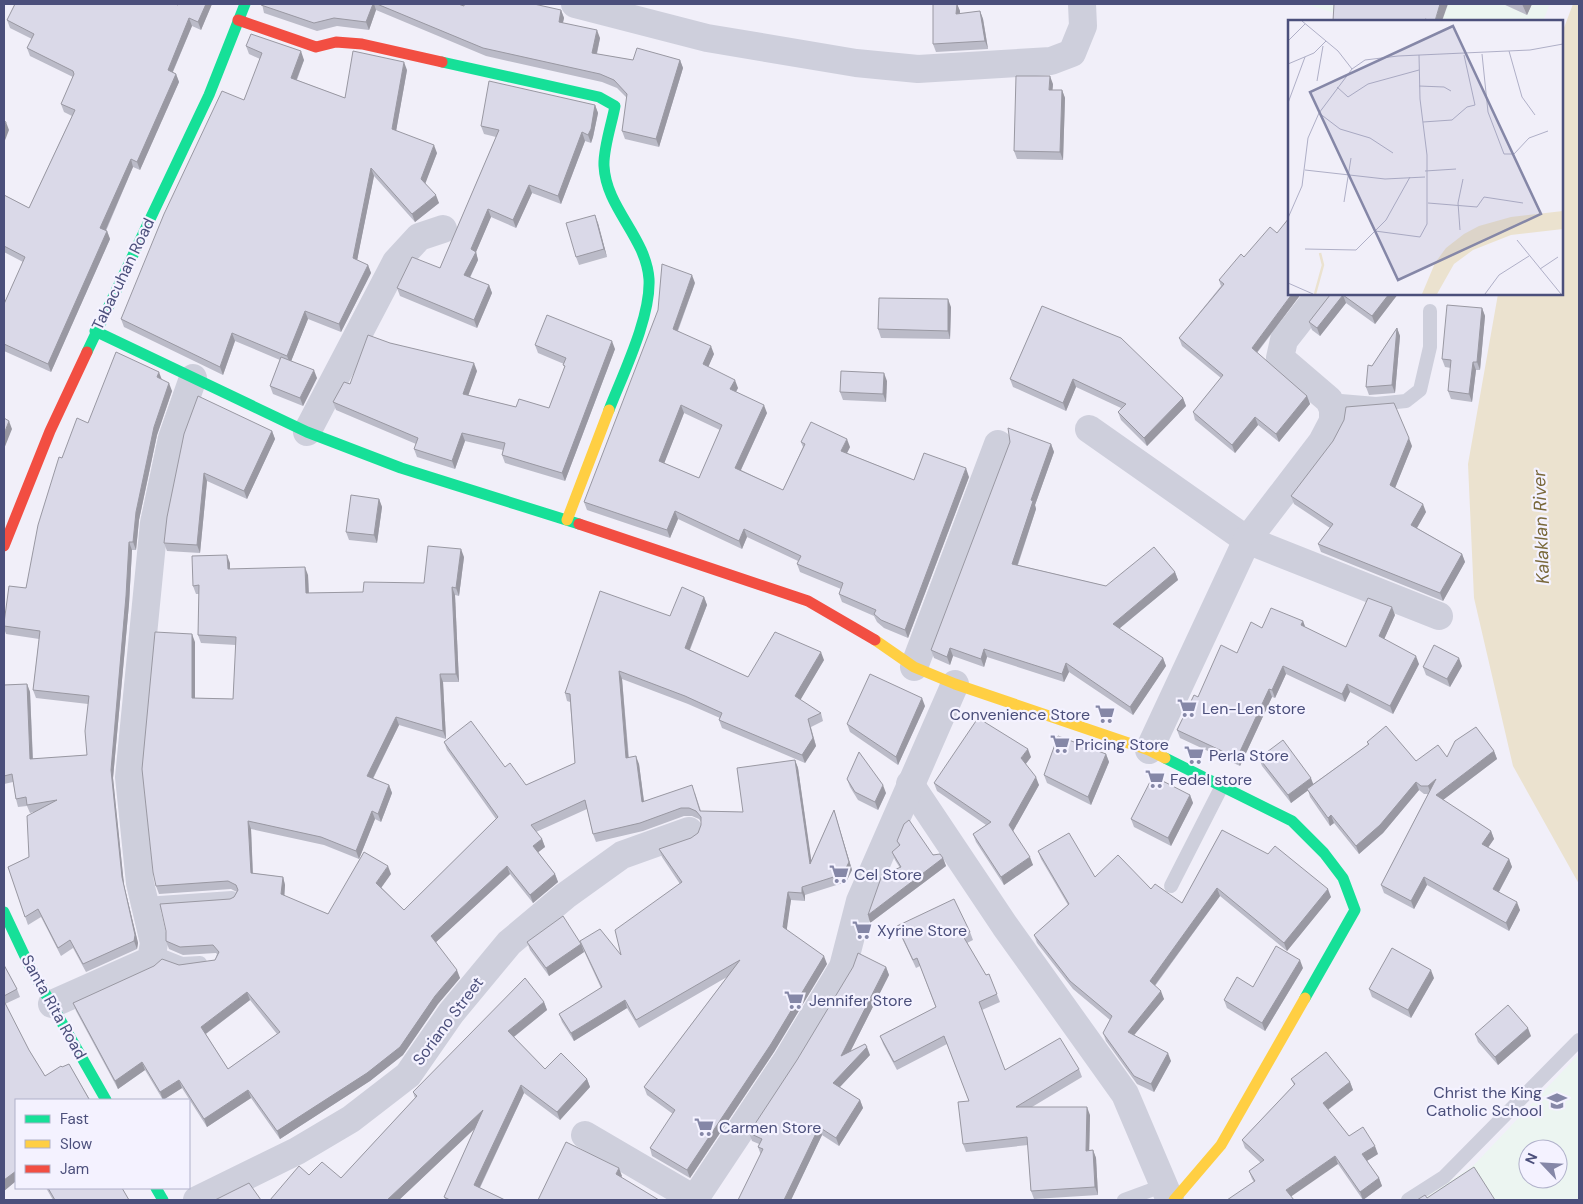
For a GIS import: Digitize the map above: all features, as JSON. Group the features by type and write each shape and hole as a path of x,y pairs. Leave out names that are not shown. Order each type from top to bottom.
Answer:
{"street":[{"name":"Tabacuhan Road","path":"4,546 28,479 95,331 209,95 245,4"},
{"path":"576,4 707,38 856,63 918,69 1051,60 1072,53 1083,26 1082,4"},
{"path":"238,20 316,47 336,42 362,44 599,97 611,102 615,106 604,166 610,192 642,250 649,279 646,312 567,520"},
{"path":"307,432 396,262 419,237 443,229"},
{"path":"1149,750 1247,540 1322,442 1333,422 1333,409 1329,400 1280,358 1284,340 1319,295"},
{"path":"95,331 307,432 401,468 567,520 808,602 860,630 914,667 955,684 1149,750 1292,821 1324,853 1343,878 1355,910 1221,1145 1169,1196 1125,1094 1005,926 910,784"},
{"path":"52,1004 151,960 154,943 140,883 129,777 154,523 172,438 193,378"},
{"path":"1090,429 1247,540 1439,616"},
{"path":"914,667 998,444"},
{"path":"585,1135 695,1200 787,1060 843,967 860,901 955,684"},
{"name":"Soriano Street","path":"197,1200 297,1151 351,1119 408,1075 450,1013 509,943 566,896 622,855 689,831"},
{"name":"Santa Rita Road","path":"4,912 29,965 105,1099"},
{"path":"157,1189 163,1200"}],"lane":[{"path":"1329,400 1376,404 1398,402 1406,401 1420,390 1430,347 1430,311"},
{"path":"1171,886 1222,786"},
{"path":"145,904 232,898"},
{"path":"152,952 182,964 213,962"},
{"path":"1408,1200 1444,1177 1579,1040"},
{"path":"1124,1200 1169,1196"}],"shaded area":[{"path":"1306,4 1550,4 1543,20 1357,20"},
{"name":"Christ the King Catholic School","path":"1579,1054 1579,1200 1422,1200 1473,1166"}],"water":[{"name":"Kalaklan River","path":"1573,4 1579,4 1579,884 1513,766 1474,598 1468,464 1498,295 1563,295 1563,30"}],"building":[{"path":"15,4 206,4 198,22 189,18 168,70 176,74 137,162 131,159 100,228 107,231 48,364 4,344 4,304 25,257 4,246 4,195 29,208 75,110 61,104 74,74 73,71 27,48 34,34 7,20"},
{"path":"262,4 373,4 366,22 334,18 314,23"},
{"path":"377,4 458,4 464,6 464,4 534,4 561,10 559,22 597,30 592,53 633,60 637,48 680,60 656,139 622,131 627,94 614,80 600,74 483,48"},
{"path":"933,4 957,4 956,14 980,11 985,41 933,44"},
{"path":"1334,4 1440,4 1435,20 1333,20"},
{"path":"251,34 301,51 291,78 345,98 353,51 404,62 392,129 434,145 421,179 436,195 412,214 371,168 353,258 368,265 339,324 305,311 287,356 232,333 220,367 121,319 164,214 222,91 244,100 262,53 246,46"},
{"path":"1016,76 1050,76 1049,90 1062,90 1060,152 1014,151"},
{"path":"489,81 595,105 591,129 588,135 582,132 558,196 529,185 513,220 488,209 471,249 476,252 464,275 489,285 474,320 397,288 412,257 440,268 499,130 481,126"},
{"path":"595,215 604,249 576,257 566,223"},
{"path":"1288,219 1288,295 1291,295 1252,348 1307,396 1276,434 1255,417 1232,445 1193,412 1223,375 1179,338 1224,284 1219,280 1241,254 1244,257 1270,227 1277,233"},
{"path":"662,264 692,275 673,329 711,346 703,364 735,380 730,389 764,405 735,468 783,490 805,444 801,442 811,422 847,439 841,451 914,480 924,453 966,468 905,630 881,620 874,614 876,610 839,594 843,583 797,564 801,556 744,529 739,541 675,511 667,530 584,502 658,310","holes":["681,405 722,425 699,478 659,461"]},
{"path":"1330,295 1343,295 1317,328 1309,322"},
{"path":"1343,295 1388,295 1372,316"},
{"path":"879,298 948,299 948,331 878,329"},
{"path":"1447,305 1482,308 1477,362 1473,362 1469,394 1448,391 1451,360 1442,359"},
{"path":"1042,306 1121,338 1183,398 1144,438 1118,412 1126,404 1073,379 1063,403 1010,379"},
{"path":"547,315 612,341 562,473 502,455 505,443 462,433 452,461 414,449 418,438 333,402 344,382 350,384 368,335 390,343 474,363 463,394 516,407 519,399 549,408 565,366 563,365 566,358 535,345"},
{"path":"1397,328 1392,385 1366,387 1368,365 1372,366"},
{"path":"116,352 159,372 157,377 169,383 154,427 136,512 133,542 129,542 111,770 122,877 135,935 134,941 83,964 70,940 58,948 38,909 25,917 8,867 29,857 27,816 57,800 27,805 26,797 16,799 12,774 4,776 4,685 27,684 30,759 87,755 85,731 89,696 33,690 40,631 4,626 4,623 9,586 26,588 38,525 59,457 62,458 77,418 88,423"},
{"path":"281,357 314,370 300,398 270,386"},
{"path":"841,371 884,373 883,394 840,392"},
{"path":"198,396 272,431 244,491 204,473 197,545 164,543 167,517 184,434"},
{"path":"1394,403 1409,438 1390,485 1423,504 1411,525 1462,554 1440,593 1318,544 1333,524 1291,496 1333,441 1344,420 1346,407"},
{"path":"4,418 9,421 4,434"},
{"path":"1008,428 1051,444 1031,500 1033,501 1012,564 1106,586 1154,547 1175,572 1113,624 1163,658 1130,707 1066,663 1062,674 984,649 981,659 950,648 947,657 931,650 1010,442"},
{"path":"351,495 379,499 374,535 346,532"},
{"path":"428,546 461,549 456,588 452,587 456,674 440,674 443,731 396,717 367,776 389,785 378,814 372,811 356,851 321,837 248,821 251,873 283,877 281,894 328,914 364,852 388,866 376,883 404,910 498,817 444,742 471,721 505,767 510,763 526,785 575,763 570,694 565,693 600,591 670,616 682,587 704,597 685,648 748,677 775,632 821,652 795,696 821,713 808,719 813,738 802,755 719,720 722,713 685,696 619,671 626,758 636,756 642,802 692,785 700,811 743,812 737,768 795,760 810,864 834,810 849,862 843,874 802,887 802,893 788,892 783,927 824,956 771,1044 687,1170 650,1148 675,1110 644,1087 740,960 636,1020 625,1000 571,1033 559,1014 602,987 580,941 600,929 621,955 615,930 682,882 659,849 691,838 698,833 701,817 696,811 689,808 681,808 640,823 593,834 585,800 531,825 542,839 533,846 555,874 530,895 507,866 431,936 457,970 435,996 400,1047 367,1073 277,1131 248,1090 204,1119 179,1080 160,1092 142,1062 115,1081 73,1003 154,966 162,959 179,965 215,960 219,952 213,945 180,947 166,941 166,931 160,904 230,899 234,897 238,890 236,885 228,881 156,886 153,872 142,769 155,632 192,634 192,698 233,699 236,637 198,635 199,585 193,586 192,556 227,555 228,569 305,567 306,593 363,592 364,582 424,583","holes":["247,992 280,1032 228,1069 201,1027"]},
{"path":"1368,598 1392,607 1379,636 1416,656 1390,706 1347,684 1342,694 1283,666 1272,690 1269,689 1237,758 1177,730 1194,695 1198,697 1221,645 1237,653 1251,622 1262,628 1271,608 1303,621 1301,625 1346,647"},
{"path":"1434,645 1459,658 1447,679 1423,667"},
{"path":"870,674 922,698 896,757 847,724"},
{"path":"978,718 1028,749 1021,758 1036,777 1009,825 1030,857 1001,877 973,834 991,822 934,783"},
{"path":"1386,726 1416,761 1438,745 1447,757 1455,741 1476,727 1494,751 1436,795 1491,831 1482,844 1509,859 1493,889 1517,902 1506,923 1424,877 1411,901 1381,885 1436,779 1428,786 1421,786 1416,782 1380,825 1356,846 1331,815 1328,818 1307,789 1369,744 1367,742"},
{"path":"1058,736 1106,754 1088,797 1044,775"},
{"path":"1283,740 1311,778 1288,795 1259,758"},
{"path":"859,752 883,785 875,802 855,792 847,779"},
{"path":"1153,776 1190,795 1168,838 1131,819"},
{"path":"909,820 933,855 940,854 943,858 868,915 882,875 901,867 892,852 900,845 897,841 904,824"},
{"path":"1222,830 1268,854 1275,846 1328,889 1284,943 1217,888 1150,981 1161,991 1128,1032 1168,1053 1151,1084 1134,1076 1103,1033 1112,1016 1070,981 1034,935 1069,904 1038,851 1069,833 1095,877 1118,855 1151,889 1155,884 1182,903"},
{"path":"954,899 970,932 963,936 986,975 989,974 997,994 979,1002 1005,1070 1060,1038 1079,1069 1016,1107 1087,1107 1086,1151 1093,1150 1095,1187 1031,1191 1027,1137 963,1144 958,1102 969,1101 944,1036 894,1062 880,1036 936,1007 917,958 913,960 897,926"},
{"path":"563,916 581,944 546,968 527,942"},
{"path":"1276,946 1300,960 1262,1023 1224,1000 1237,977 1253,987"},
{"path":"1392,948 1431,970 1408,1010 1369,989"},
{"path":"858,953 886,967 841,1056 865,1044 867,1047 833,1083 860,1100 836,1138 819,1127 784,1200 738,1200 763,1149 758,1147 762,1139 749,1133 797,1060 853,967"},
{"path":"4,965 17,989 4,996"},
{"path":"525,978 544,1002 508,1031 545,1069 561,1053 587,1079 557,1112 521,1085 474,1185 505,1200 450,1200 444,1197 483,1110 387,1200 270,1200 299,1166 309,1175 322,1162 341,1178 417,1096 413,1092"},
{"path":"4,1001 29,1050 45,1076 61,1066 69,1064 89,1099 15,1099 15,1172 4,1180"},
{"path":"1508,1005 1528,1028 1495,1057 1475,1034"},
{"path":"1326,1052 1350,1082 1323,1103 1349,1136 1363,1127 1375,1146 1362,1154 1379,1178 1360,1192 1335,1156 1286,1190 1294,1200 1227,1200 1255,1181 1249,1171 1264,1160 1242,1140 1295,1084 1291,1079"},
{"path":"566,1142 619,1168 616,1174 659,1200 538,1200"},
{"path":"1474,1167 1495,1200 1417,1200 1425,1195 1427,1198"},
{"path":"249,1183 261,1200 215,1200"},
{"path":"49,1189 123,1189 129,1200 55,1200"}],"traffic: fast":[{"path":"87,352 209,95 245,4"},
{"path":"442,62 599,97 615,106 605,152 606,181 618,209 641,250 649,279 646,310 641,328 609,410"},
{"path":"95,331 307,432 401,468 579,524"},
{"path":"1165,758 1292,821 1324,853 1343,878 1355,910 1305,998"},
{"path":"4,912 29,965 105,1099"},
{"path":"157,1189 163,1200"}],"traffic: slow":[{"path":"567,520 609,410"},
{"path":"875,640 914,667 955,684 1149,750 1165,758"},
{"path":"1174,1200 1221,1145 1305,998"}],"traffic: jam":[{"path":"238,20 316,47 336,42 362,44 442,62"},
{"path":"4,546 50,431 87,352"},
{"path":"579,524 808,601 875,640"}],"place":[{"name":"Len-Len store","path":"1187,708"},
{"name":"Convenience Store","path":"1105,714"},
{"name":"Pricing Store","path":"1060,744"},
{"name":"Perla Store","path":"1194,755"},
{"name":"Fedel store","path":"1155,779"},
{"name":"Cel Store","path":"839,874"},
{"name":"Xyrine Store","path":"862,930"},
{"name":"Jennifer Store","path":"794,1000"},
{"name":"Christ the King Catholic School","path":"1557,1101"},
{"name":"Carmen Store","path":"704,1127"}]}
